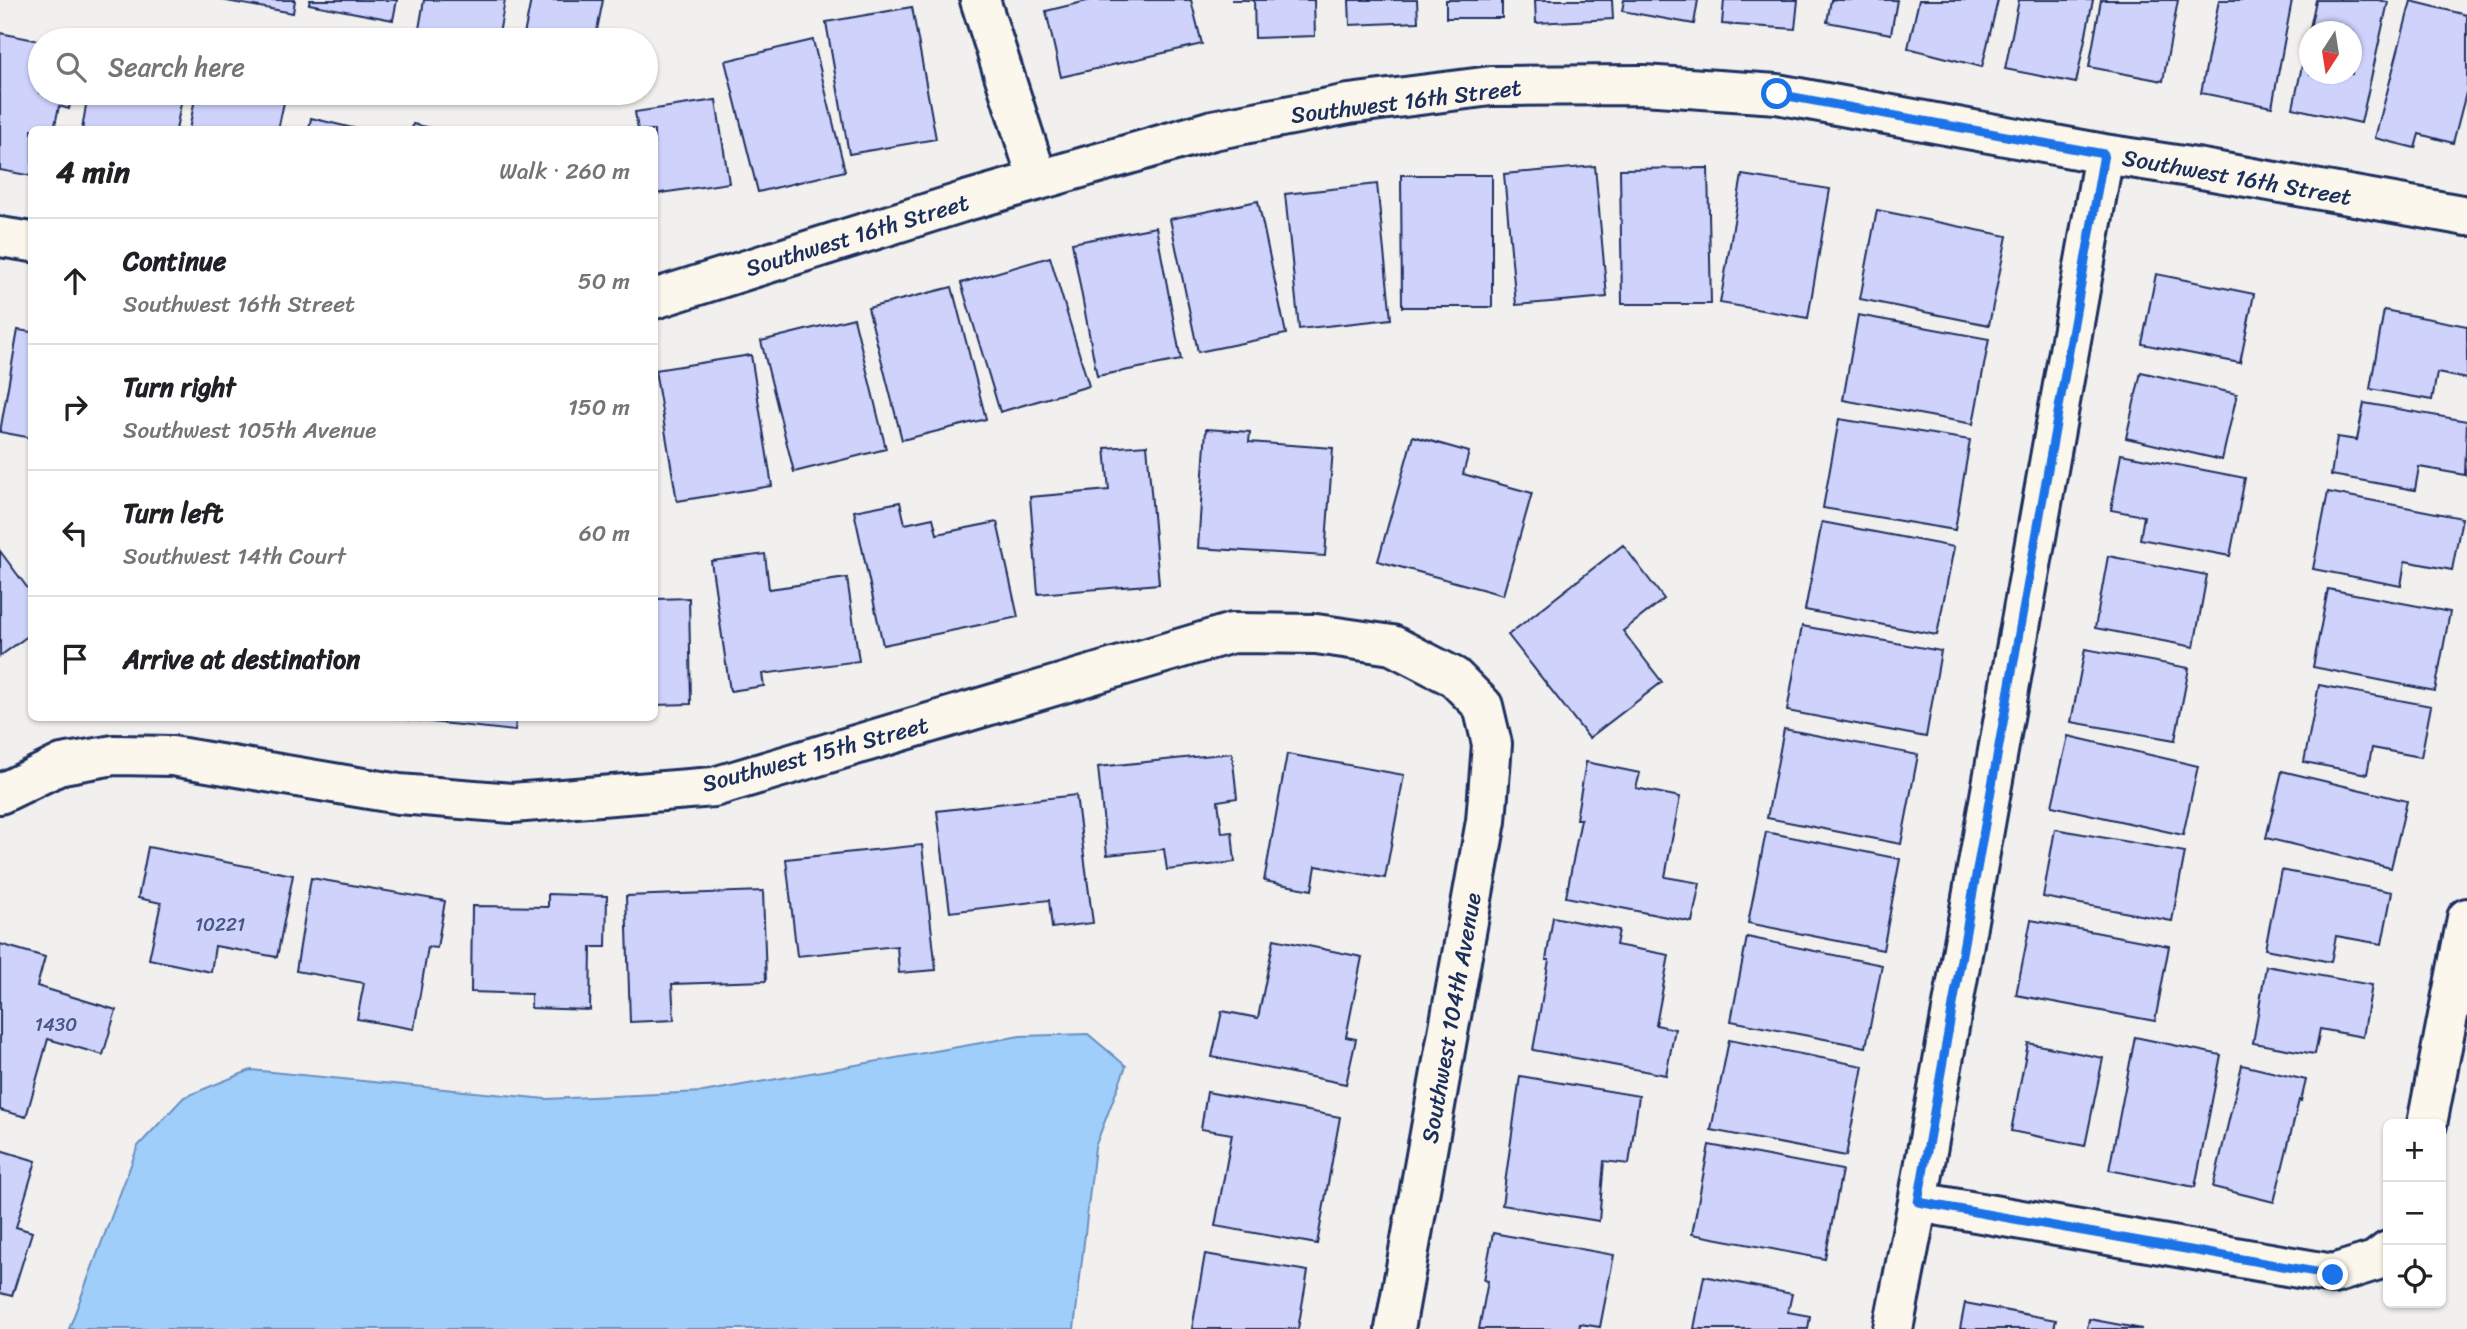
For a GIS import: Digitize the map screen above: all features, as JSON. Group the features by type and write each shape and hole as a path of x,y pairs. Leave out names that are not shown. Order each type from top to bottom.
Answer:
{"street":[{"path":"980,0 1038,180"},
{"name":"Southwest 16th Street","path":"658,298 1038,180 1213,130 1349,104 1491,86 1643,85 1777,94 2104,154 2467,216"},
{"path":"1893,1329 1918,1202 2104,154"},
{"path":"0,237 28,241"},
{"name":"Southwest 15th Street","path":"0,794 62,764 114,755 172,756 399,794 512,803 714,787 1232,633 1316,634 1392,645 1454,677 1483,706"},
{"name":"Southwest 104th Avenue","path":"1395,1329 1486,821 1492,744 1483,706"},
{"path":"2428,1119 2467,918"},
{"path":"1918,1202 2333,1275 2382,1256"}],"water":[{"path":"1088,1034 1126,1066 1095,1147 1074,1329 69,1329 138,1146 184,1097 251,1070 546,1099 703,1092 1020,1036"}],"building":[{"path":"221,0 295,0 293,13"},
{"path":"310,0 397,0 393,20 309,4"},
{"path":"424,0 505,0 500,28 419,28"},
{"path":"531,0 603,0 597,28 525,28"},
{"path":"1091,0 1191,0 1202,44 1061,77 1046,11"},
{"path":"1254,0 1314,0 1315,36 1255,38"},
{"path":"1349,0 1417,0 1418,22 1350,25"},
{"path":"1446,0 1502,0 1502,18 1446,18"},
{"path":"1535,0 1612,0 1613,19 1536,23"},
{"path":"1624,0 1698,0 1694,24 1622,11"},
{"path":"1724,0 1798,0 1795,29 1722,24"},
{"path":"1831,0 1897,0 1891,34 1827,22"},
{"path":"1919,0 1998,0 1982,67 1908,48"},
{"path":"2019,0 2093,0 2076,83 2005,69"},
{"path":"2101,0 2178,0 2163,81 2089,67"},
{"path":"2219,0 2292,0 2272,107 2201,93"},
{"path":"2316,0 2388,2 2361,123 2293,108 2299,80 2299,84 2362,84 2362,21 2312,21"},
{"path":"2411,1 2467,15 2467,89 2453,143 2419,134 2415,148 2375,138"},
{"path":"912,7 936,139 849,154 826,22"},
{"path":"0,33 28,39 28,105 70,105 69,109 59,106 55,126 28,126 28,175 0,170"},
{"path":"813,40 845,171 758,192 725,61"},
{"path":"716,100 729,183 658,193 658,126 637,126 635,112"},
{"path":"86,105 181,105 177,126 83,126"},
{"path":"194,105 283,105 279,126 190,126"},
{"path":"311,118 344,126 310,126"},
{"path":"1595,166 1607,297 1516,305 1504,174"},
{"path":"1708,168 1711,304 1622,304 1620,169"},
{"path":"1401,175 1492,175 1492,307 1402,307"},
{"path":"1742,175 1830,189 1808,318 1720,303"},
{"path":"1377,184 1391,319 1299,329 1285,194"},
{"path":"1258,201 1286,334 1198,352 1170,219"},
{"path":"1877,210 2007,236 1989,325 1860,299"},
{"path":"1156,227 1181,360 1097,376 1072,243"},
{"path":"1050,257 1089,386 1000,412 961,283"},
{"path":"2156,274 2254,294 2240,363 2142,344"},
{"path":"952,287 986,419 902,440 868,308"},
{"path":"2384,310 2467,326 2467,379 2437,373 2432,400 2370,389"},
{"path":"1858,315 1989,339 1973,424 1843,400"},
{"path":"854,318 886,449 794,472 761,341"},
{"path":"18,330 28,331 28,437 0,432"},
{"path":"751,355 772,486 677,501 658,388 658,370"},
{"path":"2141,372 2237,394 2222,460 2126,438"},
{"path":"2364,403 2467,421 2465,475 2419,467 2415,490 2331,475 2337,437 2357,440"},
{"path":"1839,419 1970,440 1955,530 1823,508"},
{"path":"1206,429 1250,432 1249,442 1333,448 1325,556 1198,548"},
{"path":"1413,436 1469,452 1463,474 1532,493 1503,595 1378,561"},
{"path":"1147,445 1159,584 1038,594 1030,497 1109,490 1105,448"},
{"path":"2121,454 2245,478 2230,556 2140,539 2144,516 2111,510"},
{"path":"2328,492 2462,518 2452,570 2405,561 2401,586 2313,569"},
{"path":"900,502 905,524 933,518 937,534 997,522 1018,617 883,645 854,511"},
{"path":"1822,522 1954,547 1937,635 1805,610"},
{"path":"1623,545 1664,599 1623,631 1662,682 1589,738 1508,635"},
{"path":"0,551 28,589 28,636 0,656"},
{"path":"765,554 769,589 847,578 859,661 762,674 764,686 730,691 711,561"},
{"path":"2108,556 2207,575 2194,647 2095,628"},
{"path":"2328,589 2450,612 2435,691 2313,667"},
{"path":"689,598 691,704 658,705 658,599"},
{"path":"1802,626 1941,651 1926,737 1787,711"},
{"path":"2085,649 2189,668 2175,740 2071,722"},
{"path":"2319,685 2431,706 2421,757 2372,748 2367,774 2304,762"},
{"path":"422,721 516,721 515,731"},
{"path":"1784,729 1918,755 1901,844 1767,818"},
{"path":"2068,736 2198,766 2183,835 2052,806"},
{"path":"1232,753 1237,798 1218,801 1222,833 1232,832 1235,862 1167,870 1164,849 1107,855 1098,767"},
{"path":"1287,754 1404,775 1385,878 1316,866 1312,890 1264,881"},
{"path":"1586,762 1640,773 1636,788 1680,797 1665,877 1700,883 1692,922 1566,897 1581,819 1576,819"},
{"path":"2282,771 2407,801 2391,868 2266,838"},
{"path":"1076,795 1093,923 1052,928 1049,900 950,912 937,811"},
{"path":"2055,829 2185,852 2172,921 2043,897"},
{"path":"1766,832 1900,859 1883,950 1748,923"},
{"path":"922,845 936,970 899,973 897,946 797,956 786,859"},
{"path":"148,847 293,875 277,957 215,946 211,972 149,959 161,903 138,898"},
{"path":"2281,870 2392,892 2382,944 2336,936 2331,962 2265,949"},
{"path":"311,878 445,901 437,948 428,947 414,1029 357,1019 364,983 296,971"},
{"path":"763,891 766,981 672,984 674,1020 630,1022 626,896"},
{"path":"548,894 607,896 606,947 591,947 590,1010 531,1008 531,994 471,992 472,906 548,907"},
{"path":"1553,917 1619,930 1616,945 1669,955 1656,1025 1675,1029 1666,1075 1533,1050 1549,960 1546,960"},
{"path":"2031,920 2169,946 2155,1021 2016,995"},
{"path":"1747,937 1882,965 1866,1047 1731,1021"},
{"path":"1274,939 1362,957 1346,1037 1356,1039 1346,1084 1212,1057 1222,1011 1258,1018"},
{"path":"0,944 45,957 37,986 116,1010 103,1055 48,1039 26,1117 0,1110"},
{"path":"2266,966 2372,985 2363,1037 2320,1029 2315,1054 2253,1043"},
{"path":"2135,1037 2221,1055 2195,1187 2109,1170"},
{"path":"1729,1040 1863,1066 1846,1156 1711,1130"},
{"path":"2028,1043 2103,1058 2085,1146 2011,1131"},
{"path":"2242,1065 2306,1080 2274,1202 2213,1187"},
{"path":"1520,1076 1639,1096 1629,1164 1604,1161 1599,1221 1502,1205"},
{"path":"1207,1092 1340,1117 1317,1244 1215,1226 1232,1134 1201,1129"},
{"path":"1709,1145 1842,1170 1825,1259 1692,1234"},
{"path":"0,1150 36,1161 16,1227 32,1232 12,1296 0,1293"},
{"path":"1493,1233 1614,1255 1600,1327 1580,1324 1579,1329 1479,1329 1488,1281 1484,1280"},
{"path":"1205,1254 1308,1271 1298,1329 1192,1329"},
{"path":"1704,1276 1792,1294 1788,1312 1810,1316 1808,1329 1694,1329"},
{"path":"1965,1303 2056,1320 2054,1329 1960,1329"},
{"path":"2089,1319 2142,1329 2087,1329"}],"route":[{"path":"1777,94 2104,154 1918,1202 2333,1275"}]}
